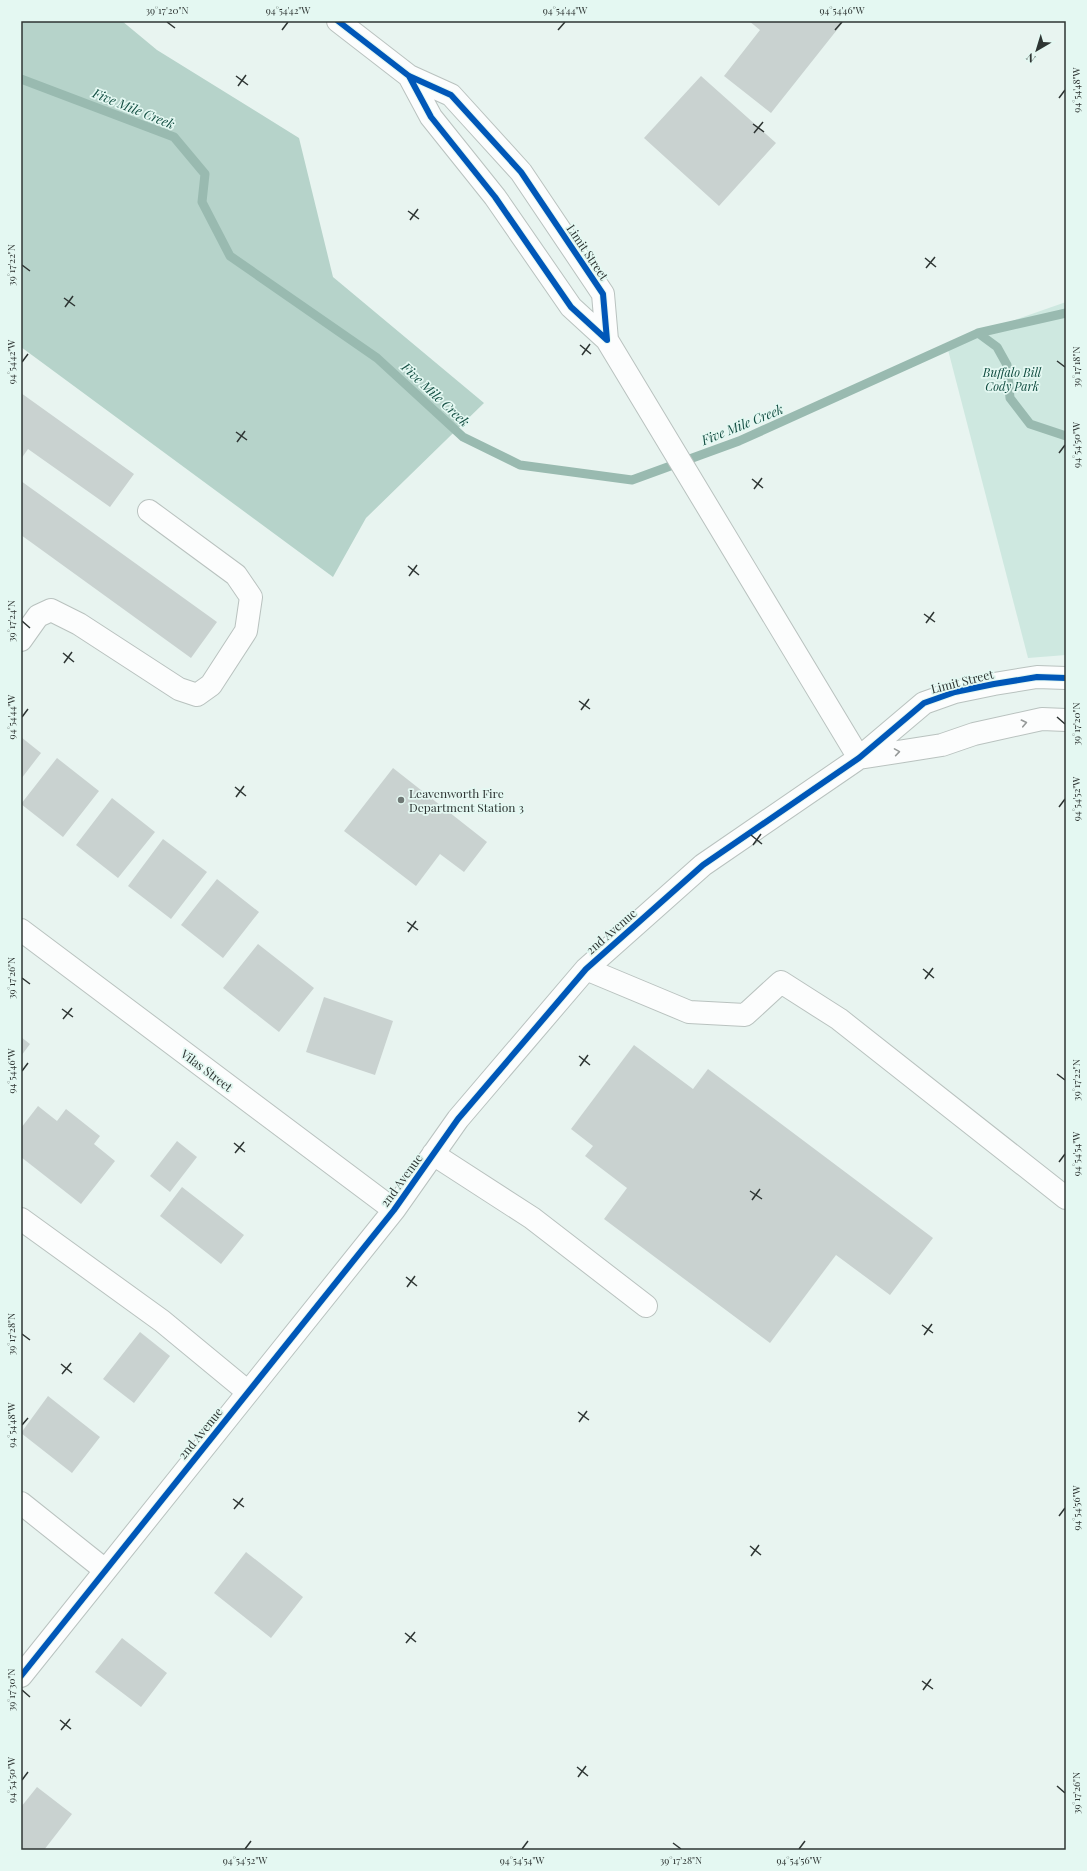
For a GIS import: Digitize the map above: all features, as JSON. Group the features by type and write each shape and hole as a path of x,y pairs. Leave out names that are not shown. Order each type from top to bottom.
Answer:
{"street":[{"name":"Limit Street","path":"338,21 409,76 451,95 521,172 602,294 607,340"},
{"name":"Limit Street","path":"409,76 430,117 494,197 572,307 607,340 859,758 924,703 955,692 994,684 1037,677 1066,678"},
{"path":"21,640 38,616 51,610 79,624 179,689 197,695 211,685 246,631 251,597 236,575 149,511"},
{"path":"859,758 942,745 974,734 1042,719 1066,720"},
{"name":"2nd Avenue","path":"21,1676 394,1210 458,1119 586,969 703,866 859,758"},
{"name":"Vilas Street","path":"21,930 394,1210"},
{"path":"586,969 689,1012 746,1015 781,982 839,1019 1066,1198"},
{"path":"433,1154 532,1218 646,1306"},
{"path":"21,1219 162,1321 248,1392"},
{"path":"21,1503 105,1570"}],"green space":[{"path":"21,21 122,21 157,50 299,138 333,277 484,403 366,518 333,577 21,347"},
{"name":"Buffalo Bill Cody Park","path":"1066,302 1066,655 1028,658 947,346 978,333"}],"building":[{"path":"749,21 844,21 771,113 724,76 760,30"},
{"path":"701,76 776,143 719,206 644,138"},
{"path":"21,393 134,474 110,507 28,449 21,459"},
{"path":"21,481 217,622 191,658 21,535"},
{"path":"21,737 41,753 21,779"},
{"path":"57,758 99,791 63,837 21,804"},
{"name":"Leavenworth Fire Department Station 3","path":"393,768 487,842 464,872 440,854 416,886 344,831"},
{"path":"112,798 155,832 118,878 76,845"},
{"path":"163,839 207,872 171,919 128,886"},
{"path":"217,879 259,912 223,958 181,925"},
{"path":"258,944 314,988 279,1032 223,988"},
{"path":"324,997 393,1021 375,1075 306,1052"},
{"path":"21,1037 30,1044 21,1056"},
{"path":"634,1045 693,1089 708,1069 933,1238 890,1295 836,1255 770,1343 604,1219 627,1188 585,1156 593,1146 571,1129"},
{"path":"38,1106 57,1121 66,1109 100,1136 94,1144 115,1161 81,1204 21,1157 21,1128"},
{"path":"177,1141 197,1157 170,1192 150,1176"},
{"path":"182,1187 244,1235 221,1264 160,1216"},
{"path":"140,1332 170,1356 134,1403 103,1379"},
{"path":"48,1396 100,1437 72,1473 21,1433"},
{"path":"246,1552 303,1597 271,1638 214,1593"},
{"path":"122,1638 167,1673 141,1707 95,1672"},
{"path":"37,1787 72,1814 44,1850 21,1850 21,1807"}],"waterway":[{"name":"Five Mile Creek","path":"21,79 174,137 205,174 202,202 230,256 377,358 463,437 520,465 632,480 739,441 978,333 1066,313"},
{"path":"978,333 997,347 1007,365 1010,398 1030,424 1066,436"}],"cycle path":[{"path":"338,21 409,76 451,95 521,172 603,294 607,340 571,307 495,197 431,117 409,76"},
{"path":"21,1676 394,1210 458,1119 586,969 703,865 859,758 924,703 955,692 994,684 1037,677 1066,678"}],"place":[{"name":"Leavenworth Fire Department Station 3","path":"401,800"}]}
